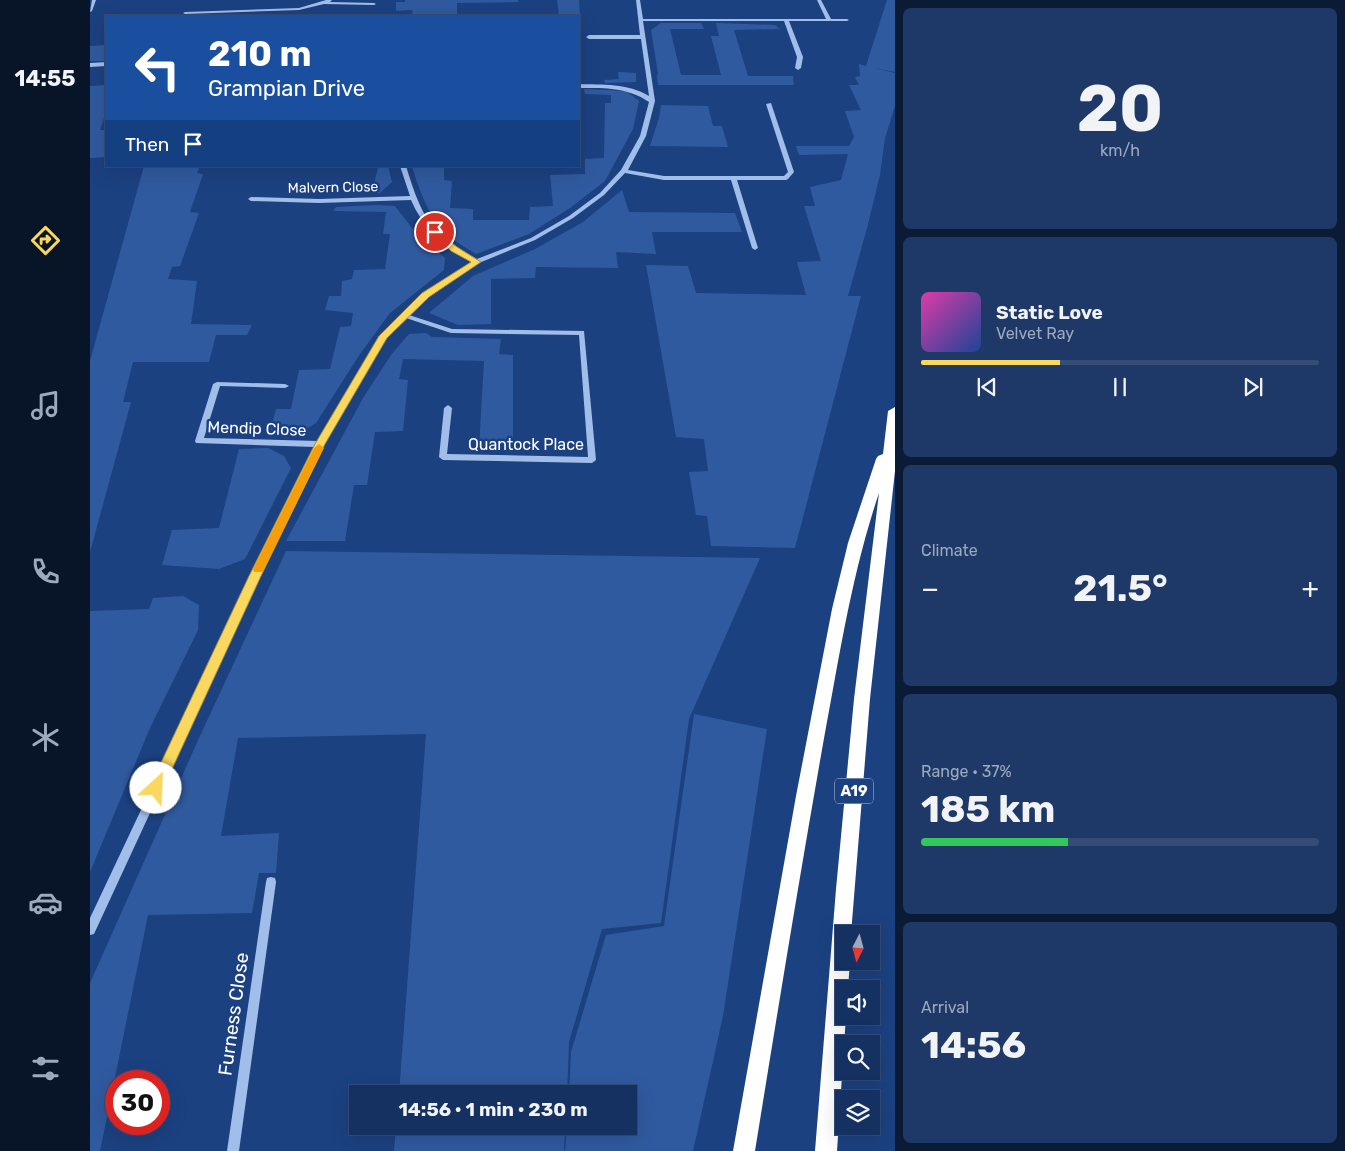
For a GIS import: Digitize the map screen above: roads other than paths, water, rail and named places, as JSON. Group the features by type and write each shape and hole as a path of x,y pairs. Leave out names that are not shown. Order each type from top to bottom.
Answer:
{"highway":[{"name":"A19","path":"826,1151 845,889 861,718 895,411"},
{"path":"744,1151 840,609 855,543 892,432"}],"street":[{"path":"90,10 94,0"},
{"path":"185,13 299,9 330,0"},
{"path":"90,930 255,576 320,444 383,336 427,294 477,262 533,239 571,217 602,194 624,171 643,136 652,101 638,0"},
{"path":"819,0 829,20"},
{"path":"324,3 374,4"},
{"path":"642,20 848,20"},
{"path":"786,20 800,57 798,68"},
{"path":"589,38 644,37"},
{"path":"90,65 105,64"},
{"path":"580,86 624,87 641,92 652,101"},
{"path":"624,171 664,178 786,178 791,172 769,104"},
{"path":"403,167 421,214 435,232 454,249 477,262"},
{"path":"733,178 755,248"},
{"name":"Malvern Close","path":"252,200 319,201 414,198"},
{"name":"Quantock Place","path":"403,315 451,330 582,333 592,460 443,457 448,408"},
{"name":"Mendip Close","path":"285,386 217,384 199,441 320,444"},
{"name":"Furness Close","path":"232,1151 271,882"}]}
